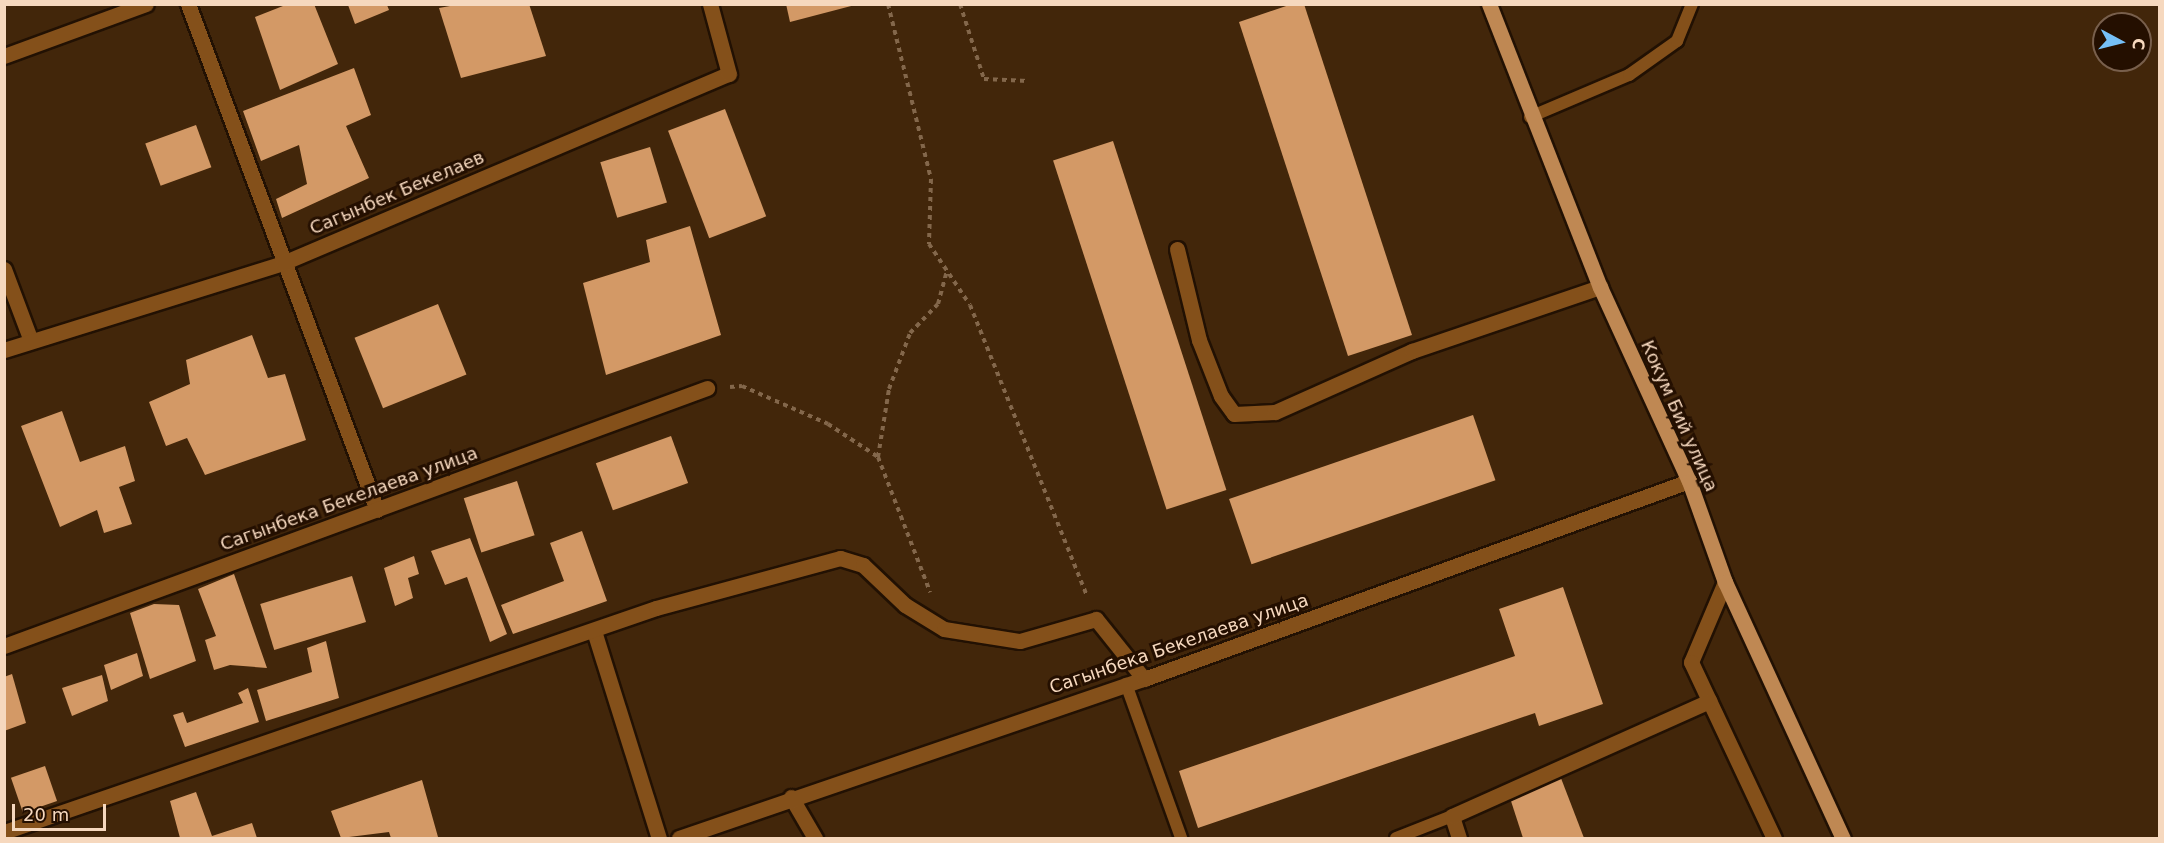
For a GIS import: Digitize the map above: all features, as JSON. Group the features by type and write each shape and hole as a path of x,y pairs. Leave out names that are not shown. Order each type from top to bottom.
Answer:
{"main road":[{"name":"Кокум Бий улица","path":"1489,4 1530,117 1600,287 1689,481 1725,582 1843,838"}],"street":[{"path":"4,56 146,4"},
{"path":"188,4 377,510"},
{"name":"Сагынбек Бекелаев","path":"4,350 283,263 729,74 710,4"},
{"path":"1177,249 1199,340 1221,396 1234,414 1275,412 1412,351 1600,287"},
{"path":"4,269 31,341"},
{"name":"Сагынбека Бекелаева улица","path":"4,646 707,388"},
{"name":"Сагынбека Бекелаева улица","path":"680,838 791,796 1144,679 1689,481"},
{"path":"4,832 777,571 840,558 863,565 905,605 944,629 1020,641 1096,619 1144,679"},
{"path":"1725,582 1691,662 1774,838"},
{"path":"594,631 659,838"},
{"path":"1459,838 1452,816 1709,701"},
{"path":"791,796 815,838"}],"lane":[{"path":"1530,117 1639,68 1677,41 1692,4"},
{"path":"1126,684 1181,838"},
{"path":"1396,838 1452,816"}],"path":[{"path":"888,4 931,179 929,244 970,305 1096,619"},
{"path":"960,4 984,79 1028,81"},
{"path":"944,629 878,457 889,389 910,333 938,304 947,270"},
{"path":"707,388 742,386 828,424 878,457"}],"building":[{"path":"288,4 314,4 338,64 280,90 255,17"},
{"path":"461,4 529,4 546,56 461,78 439,8"},
{"path":"786,4 855,4 855,5 790,22"},
{"path":"1292,4 1304,4 1412,335 1348,356 1239,22"},
{"path":"348,5 387,5 389,10 355,24"},
{"path":"354,68 371,115 346,126 369,178 282,218 276,199 307,184 299,145 261,161 243,111"},
{"path":"725,109 766,216 709,238 668,131"},
{"path":"196,125 211,167 161,186 145,143"},
{"path":"1113,141 1226,490 1166,510 1053,160"},
{"path":"650,147 667,202 617,218 600,162"},
{"path":"690,226 721,335 606,375 583,283 650,262 646,240"},
{"path":"438,304 466,374 383,408 355,338"},
{"path":"252,335 268,378 285,374 306,440 205,475 187,438 166,446 149,402 190,384 186,360"},
{"path":"62,411 80,462 125,446 135,481 119,487 132,524 104,533 97,510 60,527 21,426"},
{"path":"1473,415 1495,480 1252,564 1229,499"},
{"path":"671,436 688,483 613,510 596,463"},
{"path":"517,481 535,535 481,553 464,498"},
{"path":"582,531 607,601 513,634 501,605 564,581 550,543"},
{"path":"470,538 507,634 490,642 467,577 445,585 431,551"},
{"path":"414,556 419,574 408,578 413,598 395,606 384,568"},
{"path":"234,574 267,668 230,665 214,670 205,640 216,636 198,589"},
{"path":"352,576 366,622 274,650 260,604"},
{"path":"1563,587 1603,704 1539,726 1535,713 1198,828 1179,771 1515,656 1499,609"},
{"path":"154,604 179,605 196,661 150,679 130,613"},
{"path":"326,641 339,698 266,721 257,690 312,672 307,648"},
{"path":"137,653 143,676 111,690 104,665"},
{"path":"12,674 26,723 4,731 4,677"},
{"path":"102,675 108,701 72,716 62,688"},
{"path":"248,688 259,722 185,747 173,715 183,712 187,723 243,703 238,693"},
{"path":"45,766 57,801 23,813 11,778"},
{"path":"1559,773 1584,838 1523,838 1510,798"},
{"path":"422,780 438,837 391,838 389,832 341,838 331,811"},
{"path":"196,792 212,836 252,823 257,838 180,838 170,801"}]}
